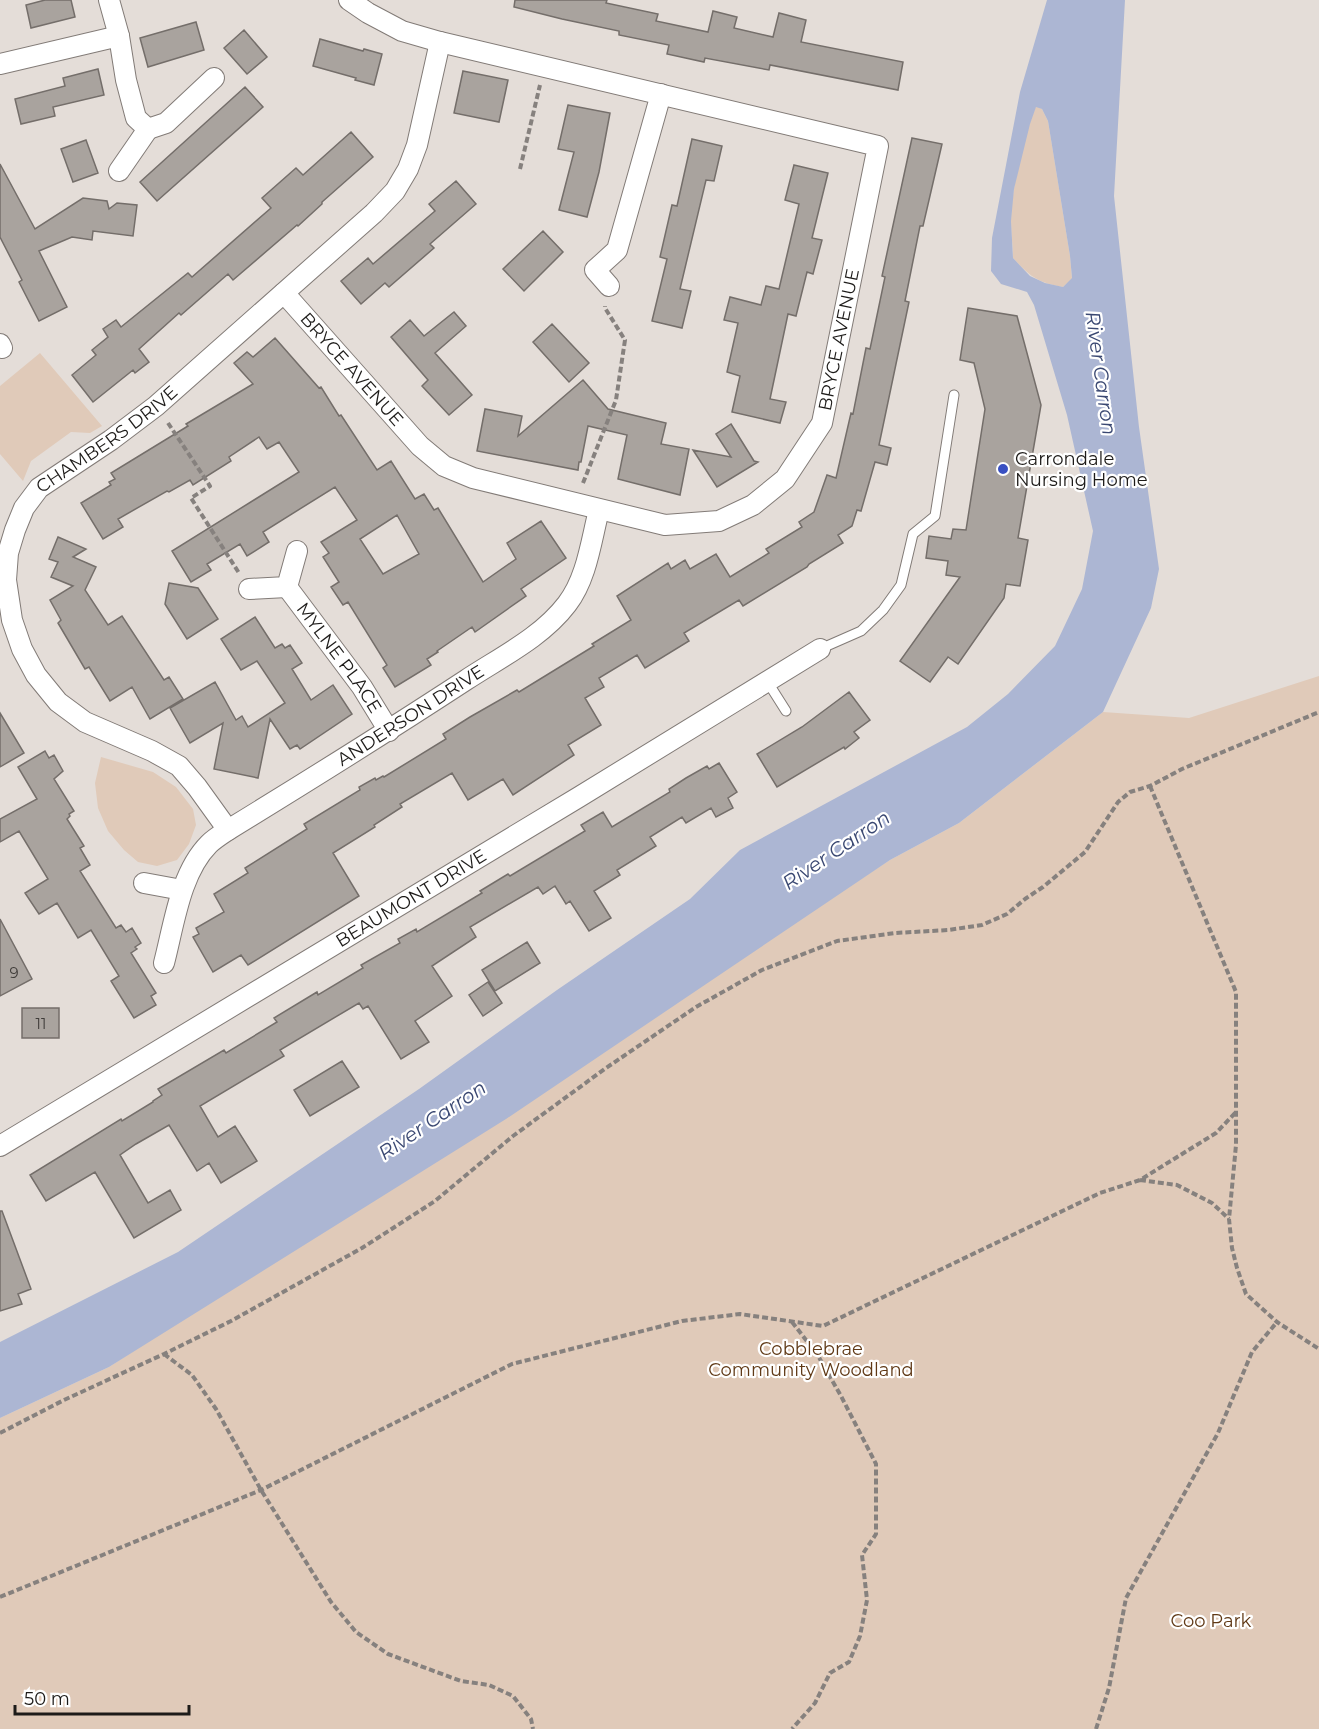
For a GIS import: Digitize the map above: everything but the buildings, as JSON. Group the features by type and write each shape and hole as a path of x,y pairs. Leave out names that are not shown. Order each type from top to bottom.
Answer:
{"street":[{"path":"109,0 136,118 148,129"},
{"name":"BRYCE AVENUE","path":"284,293 420,446 444,465 473,478 599,510 664,525 719,521 753,505 785,479 822,423 878,146 440,42 402,30 368,13 349,0"},
{"path":"0,64 118,36"},
{"name":"CHAMBERS DRIVE","path":"228,830 197,786 178,766 152,751 86,722 58,702 36,675 22,649 12,620 6,580 8,553 24,508 39,488 111,440 156,406 374,213 395,191 408,169 417,145 440,42"},
{"path":"119,171 148,129 166,123 214,78"},
{"path":"609,286 596,270 618,250 661,94"},
{"name":"ANDERSON DRIVE","path":"164,963 182,890 188,874 208,844 389,731 553,621 569,602 583,575 599,510"},
{"name":"MYLNE PLACE","path":"286,586 297,551"},
{"name":"MYLNE PLACE","path":"249,589 286,586"},
{"name":"MYLNE PLACE","path":"286,586 362,687 389,731"},
{"name":"BEAUMONT DRIVE","path":"0,1146 820,649"},
{"path":"144,883 182,890"}],"lane":[{"path":"820,649 861,631 883,610 900,585 913,534 934,516 954,395"},
{"path":"767,681 786,711"}],"path":[{"path":"520,169 544,67"},
{"path":"576,504 616,400 625,340 604,308 609,286"},
{"path":"156,406 210,486 191,498 249,589"},
{"path":"0,1433 231,1321 352,1253 435,1201 513,1136 606,1068 696,1007 762,970 837,941 982,925 1007,914 1084,852 1118,802 1130,792 1150,786 1182,769 1319,712"},
{"path":"1150,786 1236,992 1236,1145 1229,1219 1232,1248 1246,1294 1277,1322 1319,1349"},
{"path":"0,1598 261,1490 512,1364 682,1321 740,1314 823,1326 1100,1193 1140,1180 1216,1133 1236,1112"},
{"path":"1140,1180 1177,1185 1212,1203 1229,1219"},
{"path":"791,1322 817,1354 842,1396 876,1464 876,1534 862,1555 867,1600 860,1636 849,1662 830,1673 815,1703 792,1729"},
{"path":"1096,1729 1109,1688 1126,1598 1218,1433 1252,1352 1277,1322"},
{"path":"164,1354 192,1376 216,1409 261,1490 330,1602 356,1632 388,1654 461,1681 489,1685 513,1696 531,1719 533,1729"}],"green space":[{"path":"1036,106 1042,109 1048,121 1070,256 1072,279 1063,287 1035,278 1013,258 1011,220 1016,177"},
{"path":"40,353 102,426 90,433 71,432 31,461 23,481 0,454 0,386"},
{"name":"Cobblebrae Community Woodland","path":"1319,676 1319,1729 0,1729 0,1418 109,1367 890,860 959,823 1103,712 1189,718"},
{"path":"101,757 153,772 176,787 193,809 196,825 189,844 177,860 157,866 138,862 108,831 98,808 95,783"}],"water":[{"name":"River Carron","path":"1047,0 1125,0 1114,196 1139,427 1159,569 1151,608 1103,712 959,823 890,860 506,1119 109,1367 0,1418 0,1342 178,1252 419,1089 557,990 690,899 740,850 967,727 1008,694 1055,646 1082,589 1093,531 1067,415 1034,305 1027,292 1001,284 991,271 992,238 1020,92","holes":["1036,107 1042,109 1048,121 1070,256 1072,278 1063,287 1045,283 1030,276 1013,258 1011,221 1014,189 1030,124"]}],"place":[{"name":"Carrondale Nursing Home","path":"1003,469"}],"park label":[{"name":"Coo Park","path":"1211,1621"}]}
